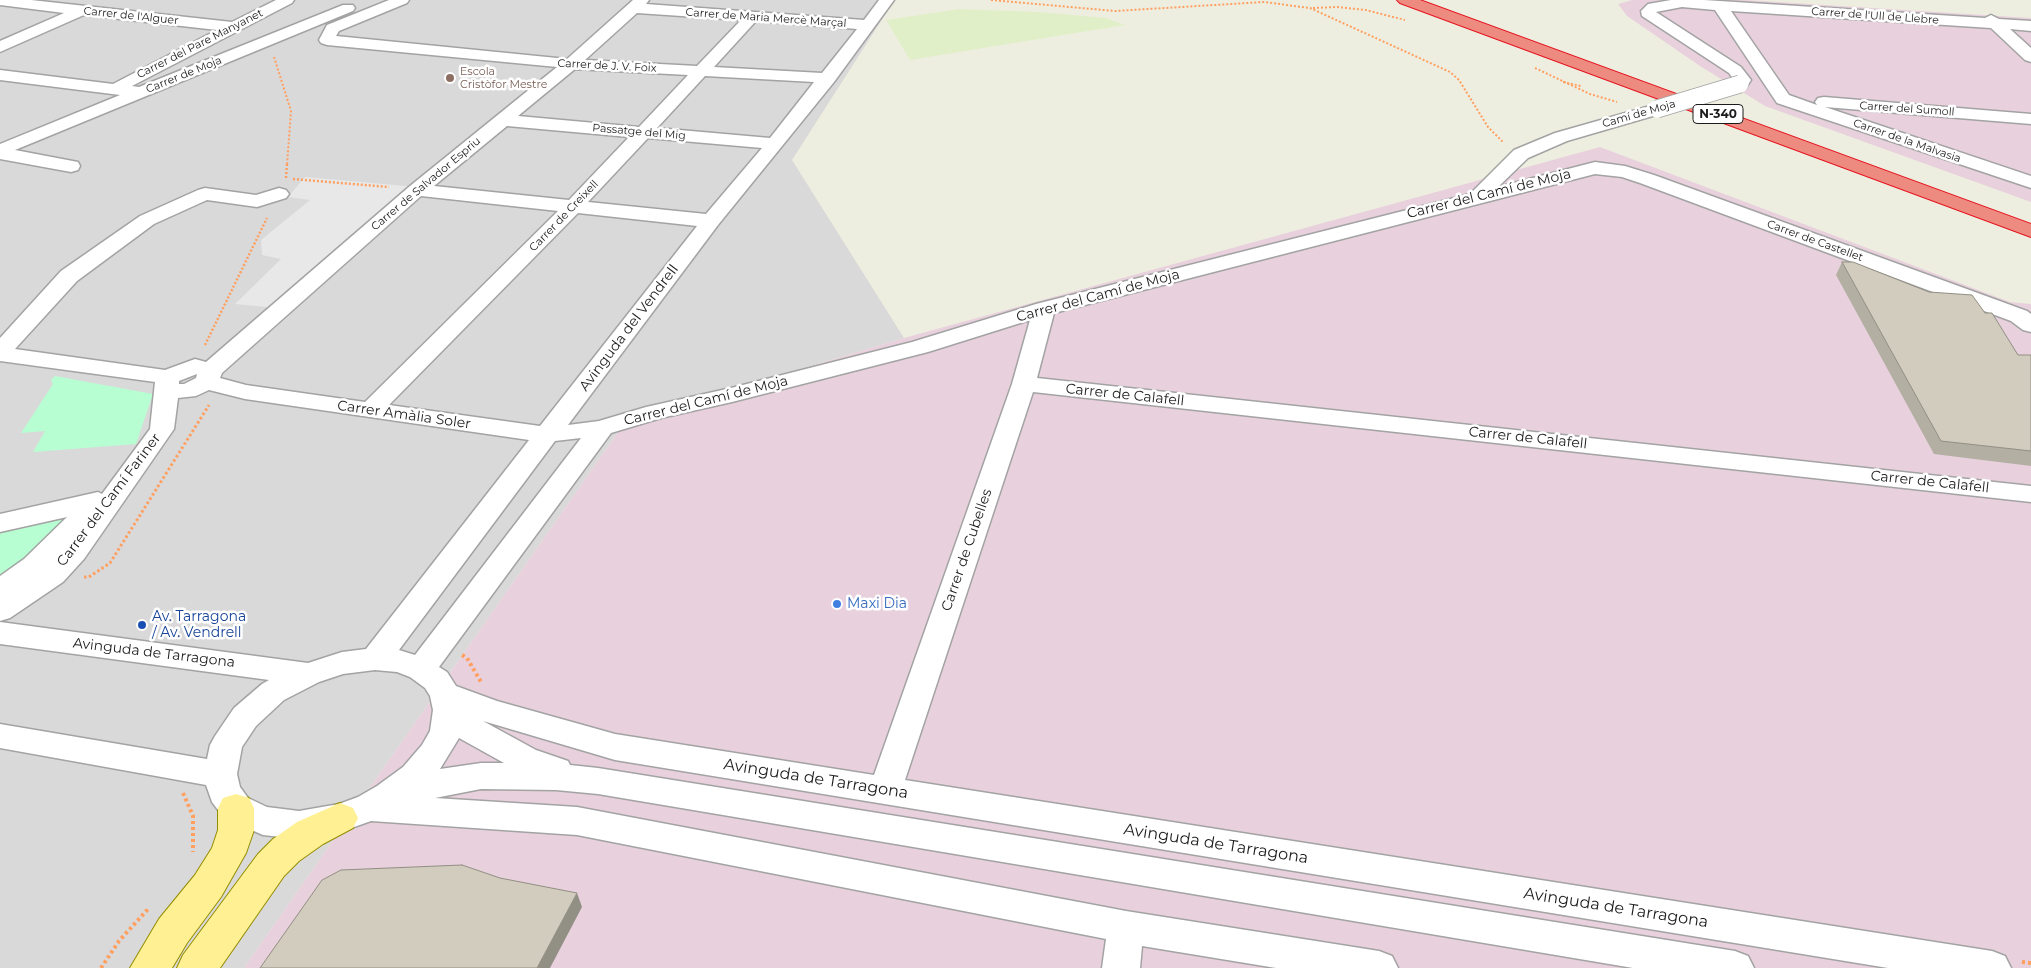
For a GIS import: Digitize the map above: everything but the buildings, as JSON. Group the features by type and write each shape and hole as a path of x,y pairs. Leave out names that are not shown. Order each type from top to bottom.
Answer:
{"highway":[{"name":"N-340","path":"1405,0 1607,72 2031,231"}],"main road":[{"path":"197,968 271,866 286,850 310,833 366,807"},
{"path":"150,968 173,931 208,886 228,853 236,830 236,808"}],"street":[{"path":"0,47 104,0"},
{"name":"Carrer del Pare Manyanet","path":"113,88 287,0"},
{"name":"Carrer de Moja","path":"0,152 142,92 276,43 368,0"},
{"path":"318,38 402,0"},
{"name":"Avinguda del Vendrell","path":"375,659 710,221 828,78 887,0"},
{"name":"Carrer de l'Alguer","path":"0,2 233,27"},
{"name":"Camí de Moja","path":"1478,196 1521,154 1561,137 1740,84 1743,80 1735,70 1650,16 1648,11 1653,7 1665,4 1682,3 1720,6"},
{"name":"Carrer de Maria Mercè Marçal","path":"638,4 868,25"},
{"name":"Carrer de Salvador Espriu","path":"209,376 417,190 571,64 638,4"},
{"path":"1720,6 1783,99"},
{"name":"Carrer de l'Ull de Llebre","path":"1720,6 2031,26"},
{"path":"1974,9 1997,24 2031,57"},
{"name":"Carrer de Creixell","path":"370,410 573,207 753,16"},
{"name":"Carrer de J. V. Foix","path":"276,43 318,38 571,64 828,78"},
{"path":"0,75 142,92"},
{"name":"Carrer del Sumoll","path":"1783,99 2031,119"},
{"name":"Carrer de la Malvasia","path":"1783,99 2031,182"},
{"name":"Passatge del Mig","path":"503,120 775,144"},
{"path":"0,152 72,166"},
{"name":"Carrer del Camí de Moja","path":"602,428 655,412 732,395 920,347 1044,309 1478,196 1595,168"},
{"name":"Carrer de Castellet","path":"1595,168 1625,172 1647,179 2019,316 2031,325"},
{"path":"0,353 69,276 147,220 205,194 257,200 283,186"},
{"path":"417,190 710,221"},
{"name":"Carrer de Cubelles","path":"885,790 1024,384 1044,309"},
{"path":"0,353 167,384 188,390 209,376"},
{"name":"Carrer Amàlia Soler","path":"209,376 245,392 547,435 602,428"},
{"name":"Carrer del Camí Fariner","path":"0,610 53,574 74,552 162,430 167,384"},
{"name":"Carrer de Calafell","path":"1024,384 2031,494"},
{"path":"421,669 602,428"},
{"path":"0,523 98,501 34,566 13,582 0,588"},
{"name":"Avinguda de Tarragona","path":"0,633 308,674"},
{"path":"598,781 557,771 524,758 467,727 447,702 436,680 421,669 400,661 375,659 342,663 308,674 273,692 245,717 226,745 220,774 224,792 236,808 263,821 299,825 366,807 451,780 481,776 556,777 598,781 1736,968"},
{"path":"366,807 415,776 434,754 446,732 447,702"},
{"name":"Avinguda de Tarragona","path":"447,702 490,711 615,747 1992,968"},
{"path":"0,736 220,774"},
{"path":"366,807 577,821 1126,927 1379,968"},
{"path":"1121,968 1126,927"}],"path":[{"path":"991,0 1115,10 1264,2 1310,8 1336,6 1387,14 1410,21"},
{"path":"1310,8 1450,72 1459,80 1488,127 1504,143 1521,154"},
{"path":"1530,66 1590,94 1657,109"},
{"path":"283,186 417,190"},
{"path":"179,786 193,816 194,852 189,858"},
{"path":"101,968 119,941 151,906"}],"shaded area":[{"path":"0,0 889,0 890,7 792,160 904,338 625,422 244,968 0,968"},
{"path":"1632,0 1746,0 2031,18 2031,202 1765,106 1700,66 1627,16 1618,4"},
{"path":"1600,147 2010,302 2031,304 2031,968 244,968 625,422 904,338"},
{"path":"305,177 417,187 277,308 235,304 281,259 262,255 261,240 310,200 288,197"}],"green space":[{"path":"958,9 1040,12 1106,18 1125,25 910,60 886,20"},
{"path":"55,376 153,394 136,444 33,452 45,431 21,433 53,384 51,380"},
{"path":"96,502 0,587 0,524"}],"place":[{"name":"Escola Cristòfor Mestre","path":"450,78"},
{"name":"Maxi Dia","path":"837,604"},
{"name":"Av. Tarragona / Av. Vendrell","path":"142,625"}]}
